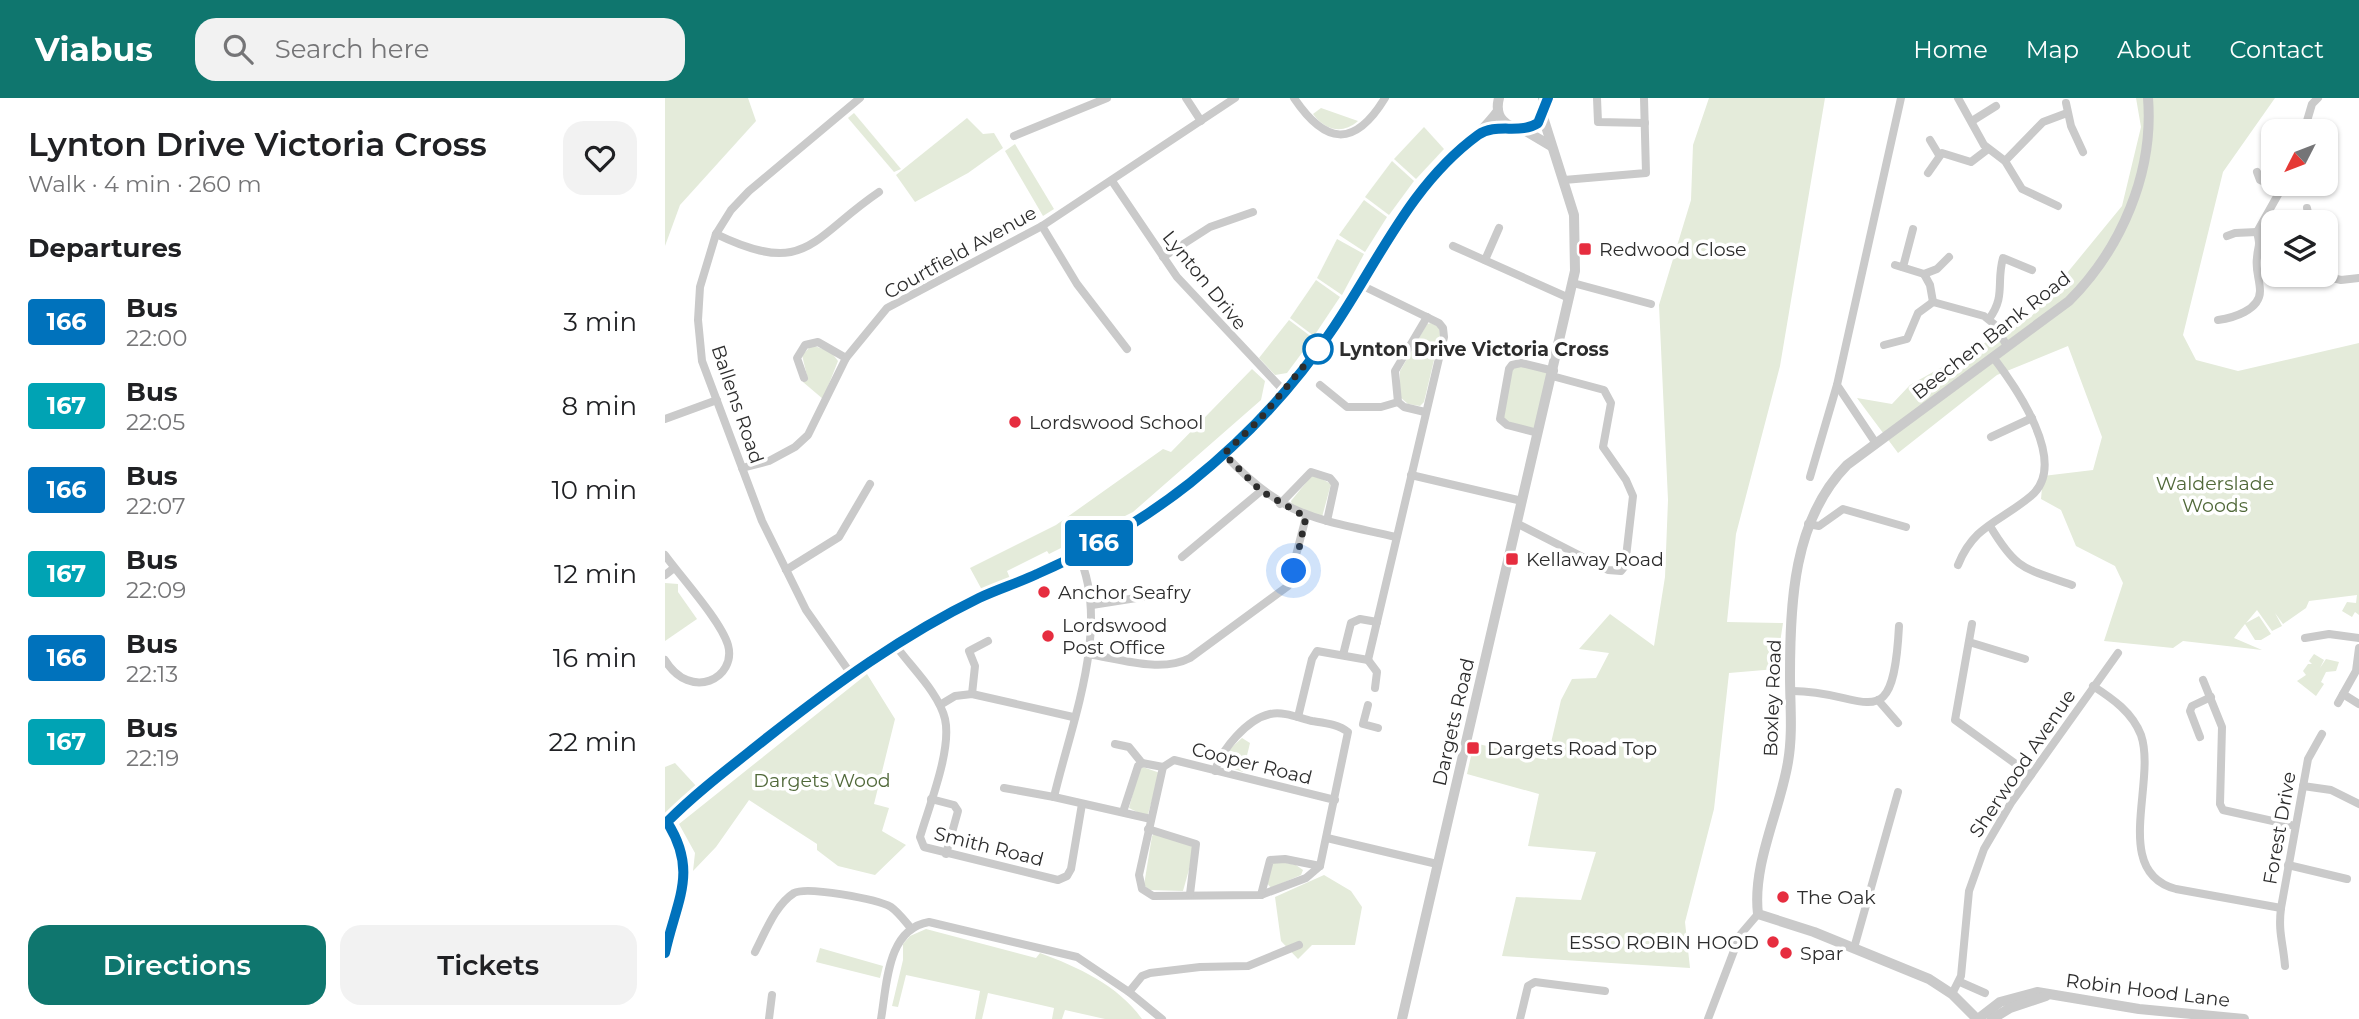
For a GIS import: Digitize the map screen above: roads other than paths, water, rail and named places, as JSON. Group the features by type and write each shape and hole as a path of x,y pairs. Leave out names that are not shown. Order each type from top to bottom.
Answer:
{"street":[{"name":"Ballens Road","path":"851,674 806,610 762,521 702,361 698,320 700,287 716,234 749,191 860,98"},
{"path":"1014,136 1107,98"},
{"path":"1186,98 1201,121"},
{"name":"Courtfield Avenue","path":"743,468 769,461 795,447 808,435 846,358 887,308 1042,226 1235,98"},
{"path":"1294,98 1313,123 1337,135 1356,132 1385,98"},
{"path":"665,953 682,890 684,869 683,852 666,823 694,795 851,674 980,598 1078,554 1162,504 1224,454 1284,391 1324,342 1415,199 1453,157 1482,133 1498,111 1500,98"},
{"path":"1597,98 1598,122 1645,122"},
{"path":"1564,180 1646,173 1644,98"},
{"path":"1810,477 1837,385 1901,98"},
{"path":"1958,98 1987,149 2005,161 2022,189 2058,206"},
{"name":"Beechen Bank Road","path":"1808,524 1829,485 1847,465 1875,442 1924,411 1993,356 2069,301 2094,275 2118,237 2133,199 2142,160 2148,98"},
{"path":"2308,119 2312,104 2318,98"},
{"path":"1524,130 1538,123 1545,100"},
{"path":"2066,103 2067,113 2083,152"},
{"path":"1972,121 1996,106"},
{"path":"1498,111 1510,127"},
{"path":"2005,161 2043,122 2067,113"},
{"name":"Dargets Road","path":"1402,1019 1573,283 1576,231 1564,180 1542,117"},
{"path":"1482,133 1510,127 1524,130 1551,147"},
{"path":"1930,140 1939,155"},
{"path":"1927,173 1939,155 1946,153 1971,162 1987,149"},
{"path":"2257,172 2261,180"},
{"name":"Lynton Drive","path":"1112,181 1163,257 1226,332 1284,391"},
{"path":"716,234 747,249 781,255 802,250 822,239 879,192"},
{"path":"2218,320 2233,318 2258,300 2261,294 2256,257 2261,248 2257,232 2277,196"},
{"path":"1163,257 1210,227 1253,212"},
{"path":"1042,226 1077,284 1128,349"},
{"path":"1485,260 1499,228"},
{"path":"1913,229 1899,266 1924,274 1937,269 1949,257"},
{"path":"2227,236 2257,232"},
{"path":"1453,246 1569,298"},
{"path":"1989,319 2000,303 1999,277 2003,258 2032,270"},
{"path":"1924,274 1930,285 1933,302"},
{"path":"2338,279 2359,278"},
{"path":"1573,283 1651,304"},
{"path":"1361,285 1439,323 1444,337 1368,660"},
{"path":"1933,302 1977,313 1989,319 2007,346"},
{"path":"1884,345 1907,338 1918,313 1933,302"},
{"path":"1426,412 1404,407 1398,402 1395,371 1427,317"},
{"path":"804,378 797,358 805,345 818,342 846,358"},
{"path":"1958,565 1970,540 2030,497 2039,486 2044,458 2032,418 1993,356"},
{"path":"1518,524 1608,570 1622,571 1625,566 1633,496 1626,480 1603,447 1611,403 1604,390 1515,363 1509,369 1500,419 1507,425 1538,433"},
{"path":"1321,385 1347,407 1381,407 1398,402"},
{"path":"1837,385 1875,442"},
{"path":"665,419 717,400"},
{"path":"1991,437 2032,418"},
{"path":"1224,454 1261,491 1306,517 1396,537"},
{"path":"1280,504 1311,472 1325,475 1335,484 1327,521"},
{"path":"1411,475 1522,500"},
{"path":"786,570 839,537 870,484"},
{"path":"1182,557 1261,491"},
{"path":"1808,524 1819,526 1843,509 1906,527"},
{"path":"1088,654 1162,665 1176,665 1190,658 1288,586 1306,517"},
{"name":"Boxley Road","path":"1758,914 1760,875 1788,763 1798,567 1808,524"},
{"path":"1990,526 2008,554 2023,569 2072,585"},
{"path":"1054,797 1088,654 1092,605 1078,554"},
{"path":"665,555 718,626 728,645 728,656 719,674 701,684 685,682 674,675 665,660"},
{"path":"665,575 674,568"},
{"path":"1092,605 1149,596"},
{"path":"1343,655 1351,623 1360,618 1377,622"},
{"path":"1972,624 1955,720 2031,775"},
{"path":"1791,691 1858,703 1878,700 1891,687 1896,667 1899,626"},
{"path":"2305,638 2329,634 2359,638"},
{"path":"972,694 975,666 966,653 988,640"},
{"path":"1969,642 2025,659"},
{"path":"895,646 940,705 946,733 931,799 954,805 958,811 946,854"},
{"path":"2338,703 2356,671 2359,648"},
{"path":"1298,718 1314,653 1321,649 1368,660 1377,672 1374,688"},
{"name":"Sherwood Avenue","path":"1952,994 1960,982 1969,891 1975,867 1992,832 2093,686 2119,653"},
{"path":"2203,680 2223,737 2220,804 2223,810 2295,826"},
{"path":"2093,686 2122,707 2142,737 2145,760 2140,849 2150,876 2162,885 2176,889 2281,908"},
{"path":"940,705 955,696 972,694 1073,717"},
{"path":"2343,694 2359,704"},
{"path":"2200,737 2190,710 2192,706 2211,697"},
{"path":"1878,700 1898,723"},
{"path":"1363,724 1368,705"},
{"path":"1215,771 1220,755 1235,737 1266,715 1280,713 1337,726 1348,732"},
{"path":"1348,732 1363,724 1378,728"},
{"path":"1148,830 1196,844 1191,894 1239,898 1261,895 1305,878 1320,866 1348,732"},
{"name":"Forest Drive","path":"2285,966 2284,946 2278,931 2281,908 2308,759 2322,734"},
{"path":"1115,744 1129,747 1142,763 1136,769 1123,812"},
{"name":"Cooper Road","path":"1142,763 1163,767 1174,760 1335,800"},
{"name":"Cooper Road","path":"1163,767 1139,875 1142,889 1153,896 1191,894"},
{"path":"2303,786 2331,790 2359,804"},
{"path":"1005,788 1151,819"},
{"path":"1854,948 1898,792"},
{"name":"Smith Road","path":"931,799 920,837 924,847 1058,880 1067,876 1082,804"},
{"path":"1327,838 1437,864"},
{"path":"1261,895 1270,860 1285,859 1320,866"},
{"path":"2288,865 2347,879"},
{"path":"755,952 783,902 797,891 810,890 881,902 894,908 910,927"},
{"path":"1708,1019 1740,935 1758,914 1854,948 1929,979 1952,994 1977,1019"},
{"path":"881,1019 895,947 910,927 929,922 1062,951 1077,957 1129,992 1162,1019"},
{"path":"1129,992 1142,976 1150,973 1200,967 1248,966 1299,945"},
{"path":"1520,1019 1528,986 1535,982 1605,991"},
{"path":"1960,982 1985,993"},
{"name":"Robin Hood Lane","path":"1977,1019 2008,999 2037,992 2047,996 2139,1009 2244,1019"},
{"path":"769,1019 772,995"},
{"path":"1992,1019 2010,1008 2047,996"}],"place":[{"name":"Redwood Close","path":"1585,249"},
{"name":"Lynton Drive Victoria Cross","path":"1318,349"},
{"name":"Lordswood School","path":"1015,422"},
{"name":"Kellaway Road","path":"1512,559"},
{"name":"Anchor Seafry","path":"1044,592"},
{"name":"Lordswood Post Office","path":"1048,636"},
{"name":"Dargets Road Top","path":"1473,748"},
{"name":"The Oak","path":"1783,897"},
{"name":"ESSO ROBIN HOOD","path":"1773,942"},
{"name":"Spar","path":"1786,953"}],"park label":[{"name":"Walderslade Woods","path":"2215,494"},
{"name":"Dargets Wood","path":"822,780"}]}
